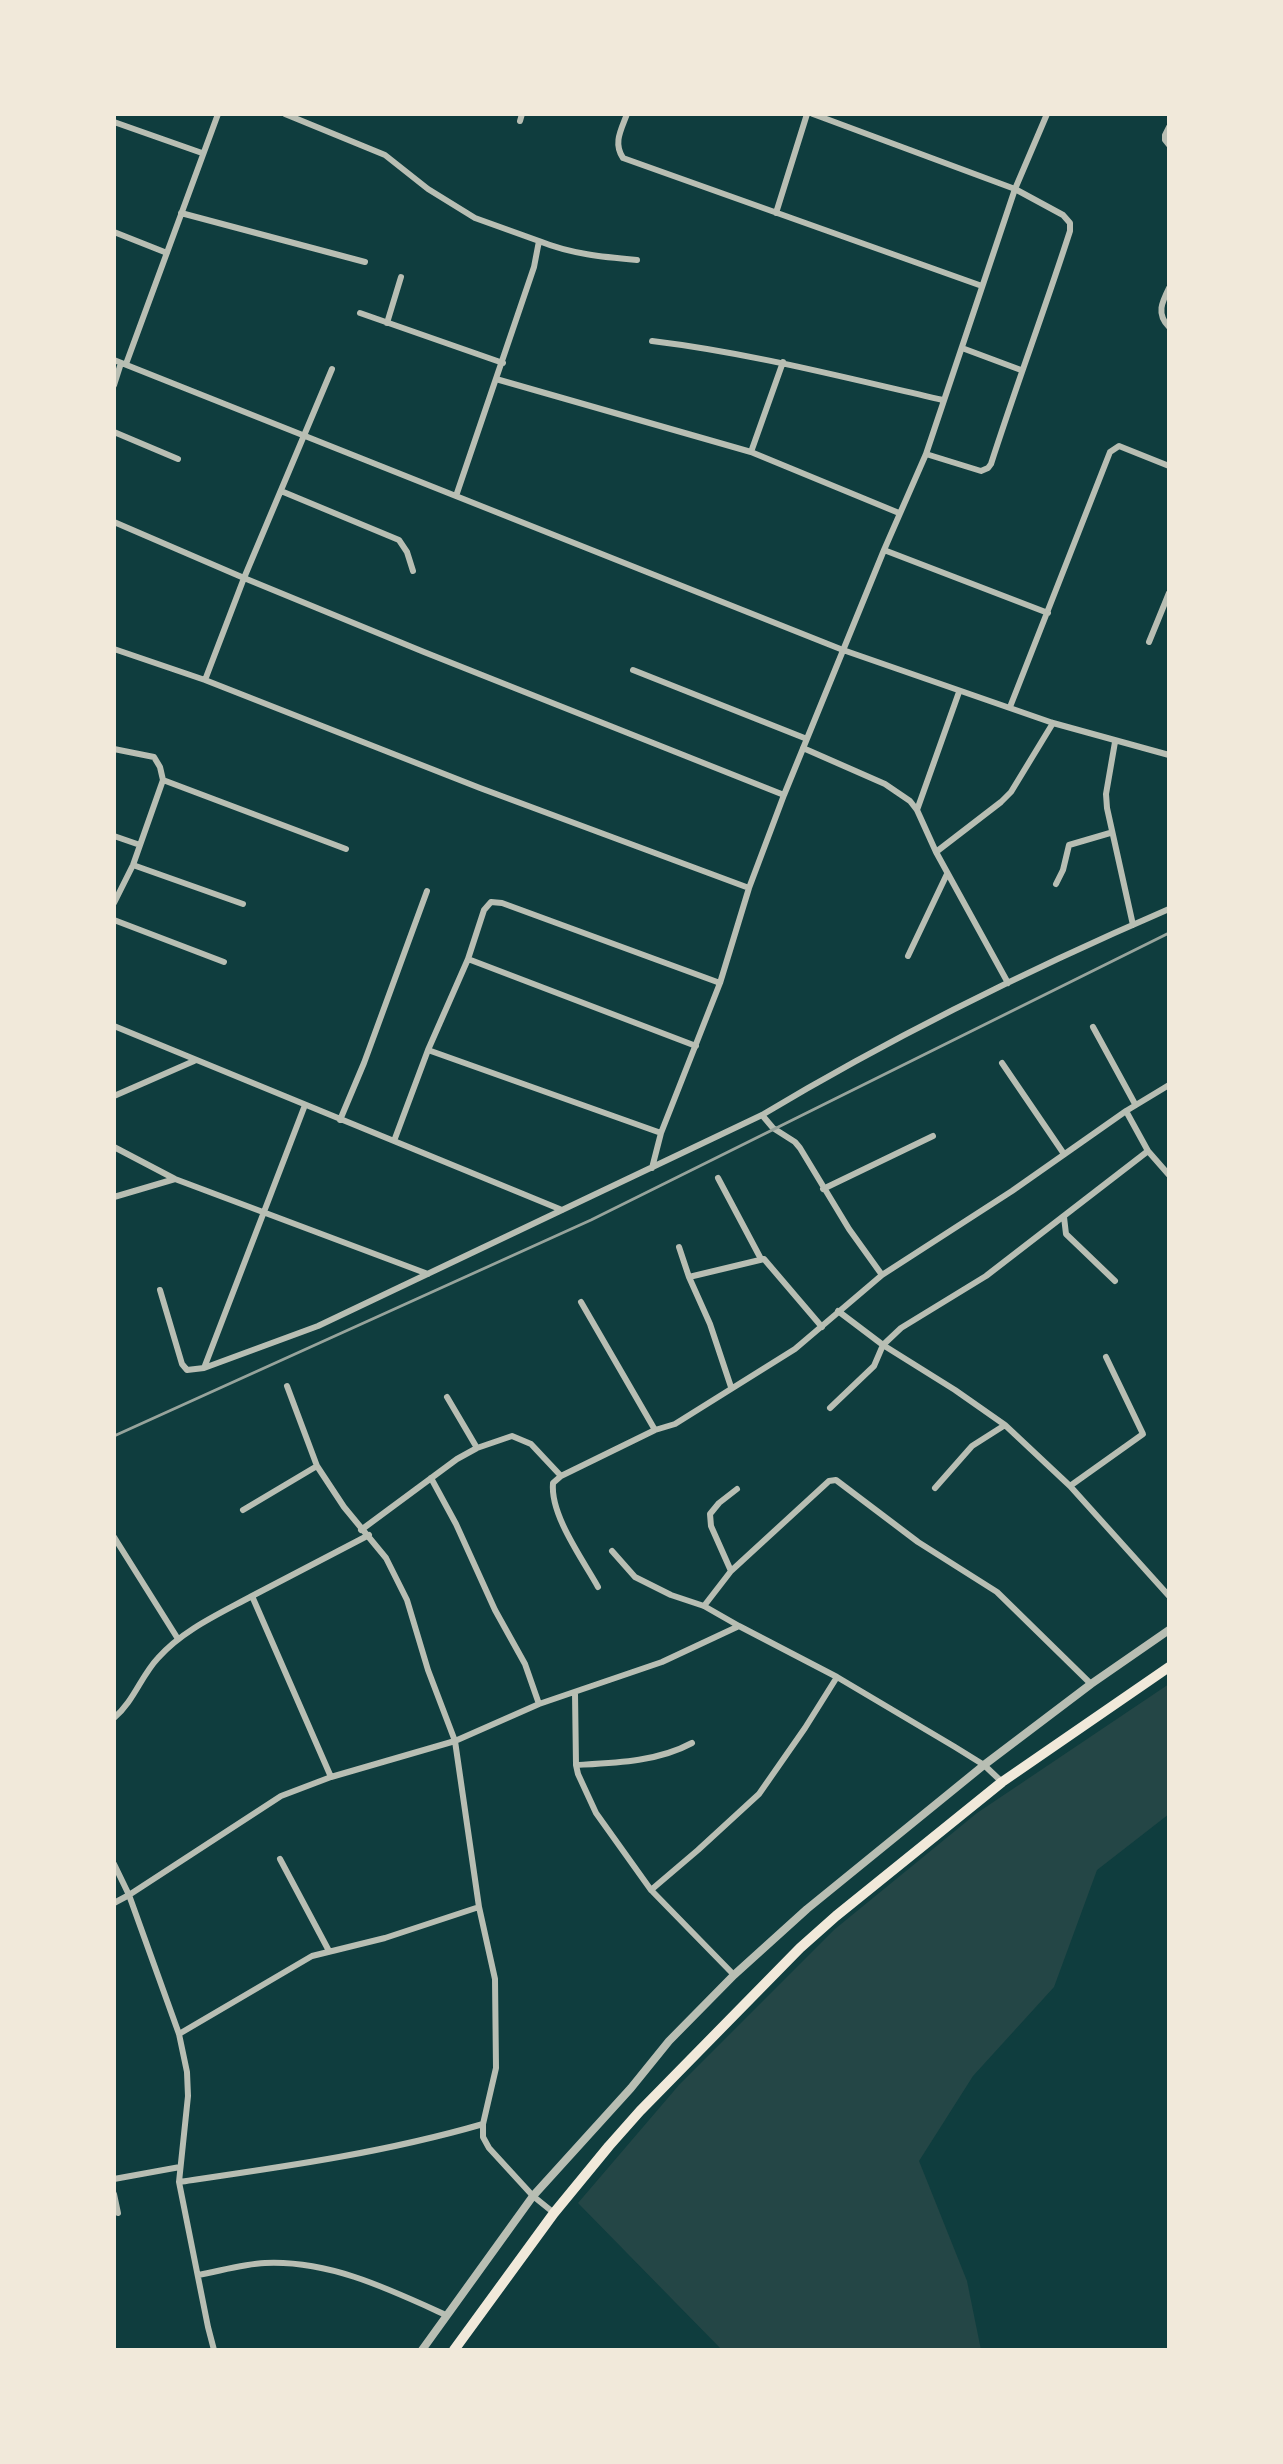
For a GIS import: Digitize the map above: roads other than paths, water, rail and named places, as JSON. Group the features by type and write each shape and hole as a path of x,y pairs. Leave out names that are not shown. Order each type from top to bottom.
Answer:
{"highway":[{"path":"454,2350 554,2213 640,2111 808,1940 1002,1782 1169,1667"}],"street":[{"path":"114,385 120,362 167,253 218,114"},
{"path":"285,114 385,155 428,189 475,218 560,249 637,260"},
{"path":"627,114 617,140 623,158 982,286"},
{"path":"776,213 807,114"},
{"path":"813,114 1015,189 1063,215 1070,223 1052,286 991,464 981,471 926,454"},
{"path":"652,1168 661,1133 720,983 749,888 803,748 926,454 1015,189 1047,114"},
{"path":"114,122 202,153"},
{"path":"1169,127 1165,135 1169,145"},
{"path":"181,213 365,262"},
{"path":"114,232 167,253"},
{"path":"456,496 503,363 534,267 539,241"},
{"path":"387,323 401,277"},
{"path":"1169,288 1160,312 1169,327"},
{"path":"360,313 503,363"},
{"path":"652,341 783,362 943,400"},
{"path":"962,348 1021,370"},
{"path":"120,362 843,650 1053,723 1169,755"},
{"path":"751,452 783,362"},
{"path":"205,680 244,578 332,369"},
{"path":"496,379 751,452 899,513"},
{"path":"114,432 178,459"},
{"path":"1010,707 1110,452 1119,446 1169,466"},
{"path":"281,491 399,540 413,571"},
{"path":"114,522 424,652 784,795"},
{"path":"884,550 1048,613"},
{"path":"1149,642 1169,593"},
{"path":"114,649 205,680 480,788 749,888"},
{"path":"633,670 807,739"},
{"path":"917,810 959,692"},
{"path":"936,852 1011,792 1053,723"},
{"path":"1115,742 1106,794 1110,833 1133,925"},
{"path":"803,748 885,784 910,801 1008,983"},
{"path":"114,749 154,757 163,780 133,865 114,903"},
{"path":"163,780 346,849"},
{"path":"1056,884 1069,845 1110,833"},
{"path":"114,836 140,845"},
{"path":"133,865 243,904"},
{"path":"908,956 947,874"},
{"path":"340,1120 427,891"},
{"path":"394,1141 487,905 496,901 720,983"},
{"path":"160,1290 182,1364 187,1370 204,1368 292,1337 762,1115 832,1073 1008,983 1169,909"},
{"path":"114,920 224,962"},
{"path":"468,959 696,1046"},
{"path":"114,1026 562,1210"},
{"path":"1093,1027 1135,1104"},
{"path":"428,1050 661,1133"},
{"path":"114,1096 194,1061"},
{"path":"1002,1063 1064,1154"},
{"path":"598,1587 565,1529 553,1495 553,1483 561,1476 655,1430 675,1424 795,1349 882,1275 1135,1104 1169,1085"},
{"path":"204,1368 305,1105"},
{"path":"1126,1111 1148,1151 1169,1175"},
{"path":"762,1115 778,1132 795,1142 882,1275"},
{"path":"823,1189 933,1136"},
{"path":"114,1147 175,1179 428,1274"},
{"path":"830,1408 874,1366 883,1345 908,1322 986,1276 1148,1151"},
{"path":"718,1178 761,1259 771,1266 822,1327"},
{"path":"114,1197 175,1179"},
{"path":"1064,1217 1066,1234 1115,1281"},
{"path":"679,1247 731,1387"},
{"path":"689,1277 761,1259"},
{"path":"581,1302 655,1430"},
{"path":"838,1311 883,1345 1005,1425 1070,1486 1169,1596"},
{"path":"1070,1486 1143,1434 1106,1357"},
{"path":"287,1386 317,1466 361,1530 369,1535 386,1558 407,1600 428,1670 455,1741 479,1907 495,1979 496,2068 483,2124 483,2137 489,2148 533,2196 554,2213"},
{"path":"447,1397 477,1448"},
{"path":"935,1488 972,1446 1005,1425"},
{"path":"361,1530 477,1448 512,1436 531,1444 561,1476"},
{"path":"243,1510 317,1466"},
{"path":"431,1478 456,1524 495,1610 525,1664 539,1704"},
{"path":"704,1606 731,1571 829,1481 836,1480 918,1542 997,1592 1091,1684"},
{"path":"731,1571 711,1526 710,1514 737,1489"},
{"path":"114,1718 130,1702 156,1659 178,1639 369,1535"},
{"path":"114,1537 178,1639"},
{"path":"612,1551 635,1577 671,1595 704,1606 837,1677 984,1765 1002,1782"},
{"path":"252,1596 331,1777"},
{"path":"114,1903 281,1796 331,1777 455,1741 539,1704 662,1662 739,1626"},
{"path":"422,2350 533,2196 641,2077 669,2041 734,1975 807,1909 984,1765 1169,1630"},
{"path":"651,1890 759,1794 837,1677"},
{"path":"575,1693 576,1765 596,1813 651,1890 734,1975"},
{"path":"576,1765 628,1763 692,1743"},
{"path":"280,1859 329,1951"},
{"path":"114,1864 129,1895 179,2034 187,2072 188,2096 179,2182 214,2350"},
{"path":"179,2034 312,1956 385,1938 479,1907"},
{"path":"179,2182 332,2160 422,2142 483,2124"},
{"path":"114,2179 180,2167"},
{"path":"114,2194 118,2213"},
{"path":"198,2275 258,2264 322,2267 392,2290 446,2315"}],"railway":[{"path":"114,1436 591,1220 1169,933"}]}
